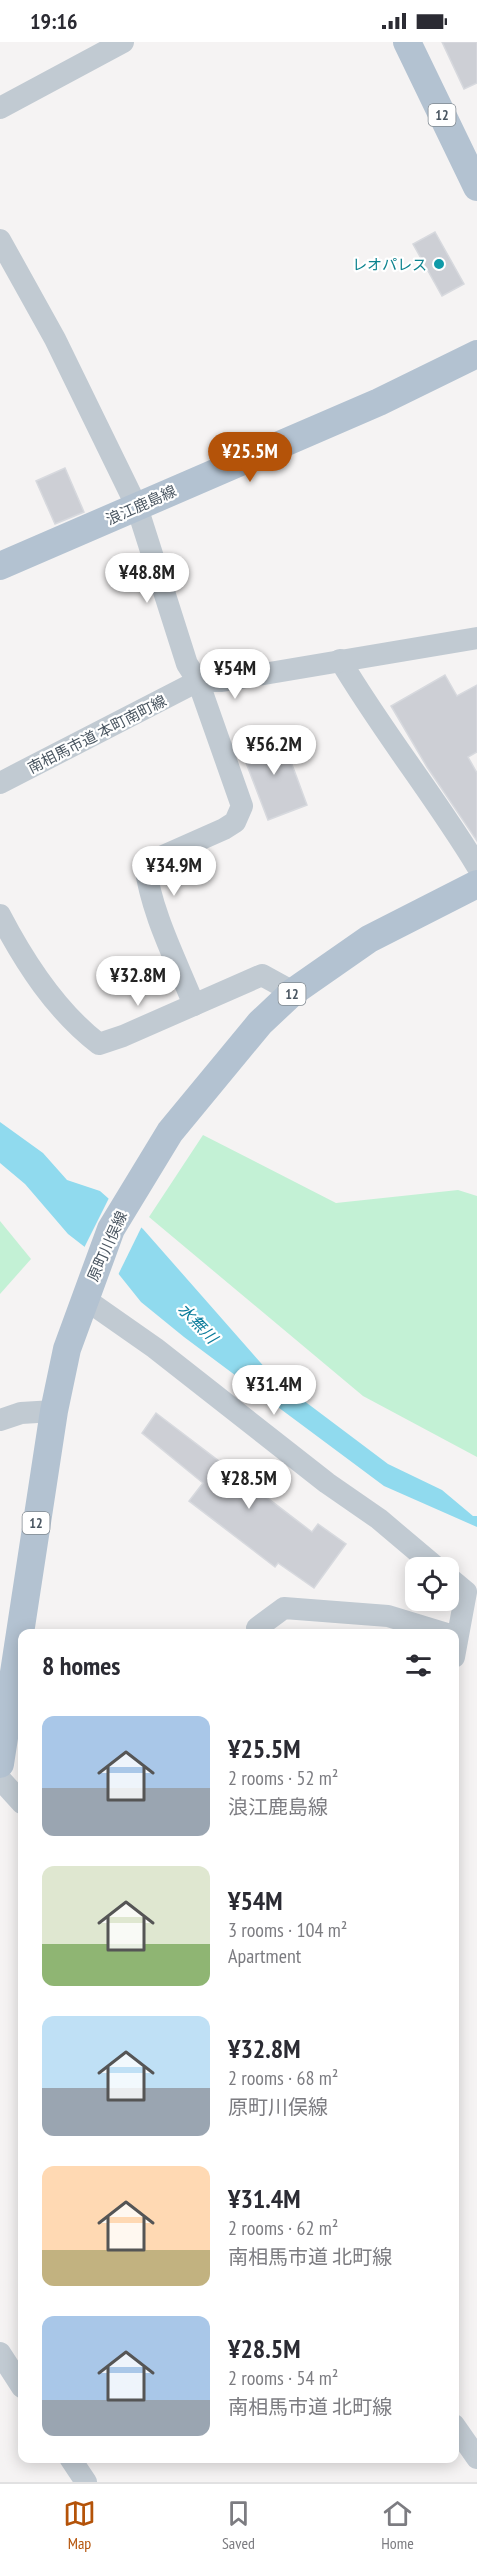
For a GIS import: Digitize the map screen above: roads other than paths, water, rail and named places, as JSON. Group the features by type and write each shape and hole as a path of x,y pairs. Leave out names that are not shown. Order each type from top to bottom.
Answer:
{"main road":[{"name":"12","path":"407,42 477,187"},
{"name":"浪江鹿島線","path":"0,567 379,402 477,354"},
{"name":"原町川俣線","path":"19,1629 54,1411 68,1348 111,1229 152,1159 217,1072 260,1023 293,992 369,939 477,884"},
{"name":"原町川俣線","path":"0,1764 2,1734 18,1635"}],"street":[{"path":"0,108 123,42"},
{"path":"0,240 55,339 137,507 187,664 198,681 242,806 235,822 224,829 145,864 149,887 161,923 194,1005"},
{"name":"南相馬市道 本町南町線","path":"0,783 198,681 222,681 477,638"},
{"path":"340,660 375,717 477,866"},
{"path":"0,915 20,953 39,980 77,1027 99,1044 123,1036 262,975 293,992"},
{"path":"87,1293 318,1477 378,1519 424,1557"},
{"path":"0,1420 21,1413 54,1411"},
{"path":"458,1629 472,1597 459,1586"},
{"path":"258,1629 284,1608 387,1616 421,1629"},
{"path":"0,1779 18,1799"},
{"path":"0,2354 18,2381"},
{"path":"459,2432 477,2458"},
{"path":"73,2463 86,2482"}],"water":[{"name":"水無川","path":"0,1122 43,1153 67,1180 100,1191 143,1229 275,1379 388,1464 442,1490 473,1516 477,1516 477,1527 384,1486 184,1337 141,1302 117,1272 68,1234 25,1184 0,1163"}],"place":[{"name":"レオパレス","path":"439,264"}]}
